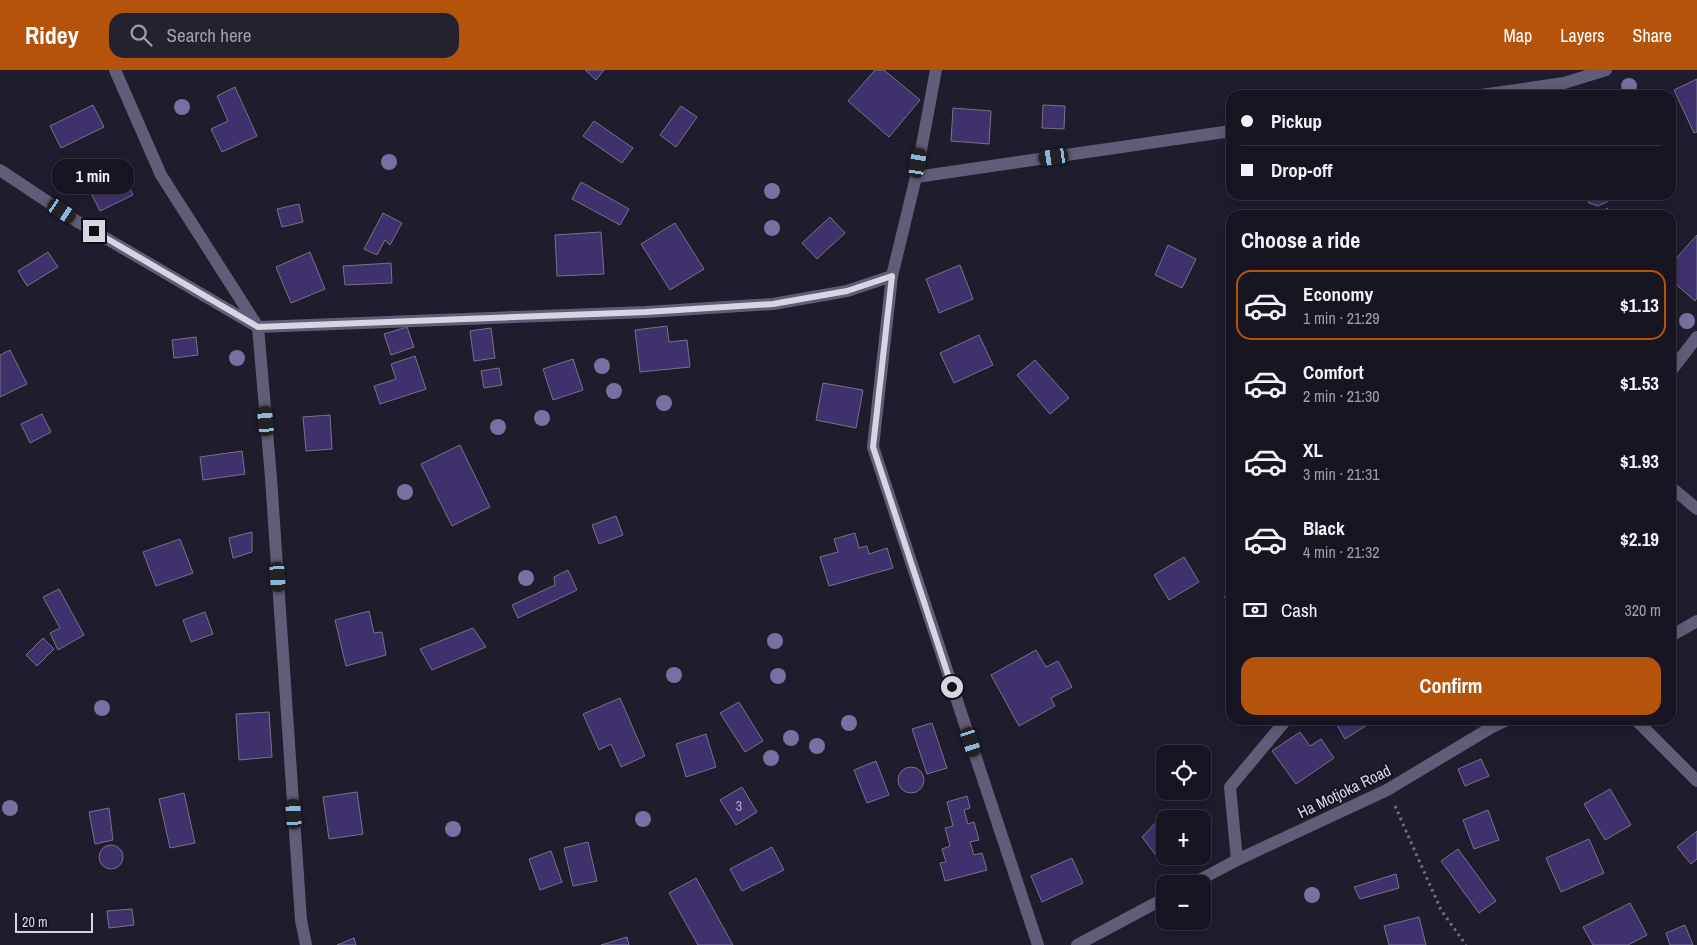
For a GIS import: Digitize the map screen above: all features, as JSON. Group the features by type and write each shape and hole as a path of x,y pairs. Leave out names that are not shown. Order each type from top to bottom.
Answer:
{"street":[{"path":"115,70 161,175 258,327 272,488 300,910 306,945"},
{"path":"936,70 916,177 892,276 873,447 1038,945"},
{"path":"1516,90 1564,83 1606,70"},
{"path":"916,177 1226,132"},
{"path":"0,170 78,222 258,327 646,312 773,304 847,291 892,276"},
{"path":"1676,364 1697,337"},
{"path":"1676,491 1697,509"},
{"path":"1676,633 1697,621"},
{"path":"1237,860 1230,788 1282,725"},
{"name":"Ha Motjoka Road","path":"1209,875 1387,790 1488,725"},
{"path":"1641,725 1697,781"},
{"path":"1077,945 1156,903"}],"path":[{"path":"1387,790 1441,910 1466,945"}],"building":[{"path":"585,70 604,70 596,80"},
{"path":"875,70 884,70 920,100 889,137 848,101"},
{"path":"1697,79 1697,132 1694,133 1676,94 1676,90 1674,90"},
{"path":"235,87 257,136 222,152 211,129 228,121 217,96"},
{"path":"93,105 104,127 61,148 50,126"},
{"path":"1043,105 1065,106 1064,129 1042,128"},
{"path":"681,106 697,117 676,147 660,135"},
{"path":"953,108 991,111 989,144 951,141"},
{"path":"594,121 633,148 622,163 583,136"},
{"path":"125,178 133,195 100,211 92,195"},
{"path":"581,182 629,209 620,225 572,199"},
{"path":"1587,200 1608,200 1598,206 1589,203"},
{"path":"299,204 303,222 282,227 277,209"},
{"path":"383,213 402,223 390,245 385,240 377,255 364,249"},
{"path":"830,217 845,233 817,259 802,243"},
{"path":"675,223 704,269 670,290 641,244"},
{"path":"601,232 604,274 557,276 555,235"},
{"path":"1697,235 1697,298 1695,301 1676,284 1676,258"},
{"path":"1168,245 1196,259 1182,288 1155,275"},
{"path":"48,252 58,267 27,286 18,271"},
{"path":"310,252 325,289 291,303 276,267"},
{"path":"391,263 392,283 345,285 343,266"},
{"path":"960,265 973,299 939,313 926,279"},
{"path":"667,326 669,342 687,340 690,367 640,372 635,330"},
{"path":"407,327 414,347 391,355 384,334"},
{"path":"491,328 495,358 474,361 470,331"},
{"path":"979,335 993,365 954,383 940,353"},
{"path":"196,337 198,355 174,358 172,340"},
{"path":"10,350 27,384 0,397 0,355"},
{"path":"415,356 426,389 380,404 374,386 396,379 391,364"},
{"path":"573,359 583,390 553,400 543,369"},
{"path":"1035,360 1069,398 1050,414 1017,375"},
{"path":"499,368 502,385 484,388 481,371"},
{"path":"823,383 863,390 856,428 816,420"},
{"path":"42,414 51,432 30,443 21,424"},
{"path":"330,415 332,449 306,451 303,417"},
{"path":"460,445 490,507 452,526 421,464"},
{"path":"242,451 245,474 203,480 200,457"},
{"path":"616,516 623,535 599,544 592,525"},
{"path":"252,532 252,552 233,558 229,538"},
{"path":"855,533 859,548 867,546 869,554 887,548 893,568 829,586 820,557 838,552 834,539"},
{"path":"180,539 193,573 156,586 143,552"},
{"path":"1184,557 1199,582 1169,600 1154,575"},
{"path":"568,570 577,590 518,618 512,605 555,585 554,577"},
{"path":"59,589 84,635 58,650 50,633 60,628 43,597"},
{"path":"369,611 374,633 382,632 386,655 346,666 335,620"},
{"path":"205,612 213,634 191,642 183,620"},
{"path":"473,628 486,647 432,670 420,649"},
{"path":"43,638 54,649 37,666 26,655"},
{"path":"1036,650 1046,667 1058,661 1072,687 1051,698 1055,706 1019,726 991,675"},
{"path":"620,698 645,756 621,767 611,744 599,750 583,714"},
{"path":"739,702 763,741 745,752 720,713"},
{"path":"269,712 272,757 239,760 236,714"},
{"path":"932,723 947,768 927,774 912,729"},
{"path":"1337,725 1367,725 1345,739"},
{"path":"1300,732 1310,746 1321,739 1334,758 1296,784 1272,751"},
{"path":"706,734 716,767 686,777 676,744"},
{"path":"1481,759 1489,776 1465,786 1458,769"},
{"path":"876,761 889,795 867,803 854,770"},
{"path":"911,767 920,771 924,780 920,789 911,793 902,789 898,780 902,771"},
{"path":"742,787 757,812 736,825 720,800"},
{"path":"1610,789 1631,825 1605,840 1584,804"},
{"path":"357,792 363,834 329,839 323,797"},
{"path":"184,793 195,843 170,848 159,799"},
{"path":"967,796 970,808 964,810 968,824 974,822 979,840 970,842 974,855 982,853 987,870 945,881 940,863 946,862 942,849 950,846 945,828 953,826 947,802"},
{"path":"109,808 113,840 95,844 89,812"},
{"path":"1488,810 1499,840 1474,849 1463,820"},
{"path":"1156,822 1156,855 1142,837"},
{"path":"1697,831 1697,859 1691,864 1677,847"},
{"path":"1589,839 1604,873 1561,892 1546,858"},
{"path":"588,842 597,881 573,886 564,848"},
{"path":"111,845 119,849 123,857 119,865 111,869 103,865 99,857 103,849"},
{"path":"772,847 784,870 742,891 730,869"},
{"path":"1458,849 1496,901 1479,913 1441,861"},
{"path":"551,851 562,882 540,890 529,859"},
{"path":"1072,858 1083,883 1042,902 1031,876"},
{"path":"1396,874 1399,888 1360,899 1354,887"},
{"path":"696,878 733,945 698,945 669,893"},
{"path":"1630,903 1647,935 1628,945 1593,945 1583,927"},
{"path":"132,909 134,925 109,928 107,911"},
{"path":"1419,917 1426,945 1389,945 1384,926"},
{"path":"1685,925 1693,945 1670,945 1666,933"},
{"path":"627,937 629,945 601,945"},
{"path":"354,938 356,945 337,945"}],"route":[{"path":"94,231 258,327 646,312 773,304 847,291 892,276 873,447 952,687"}]}
